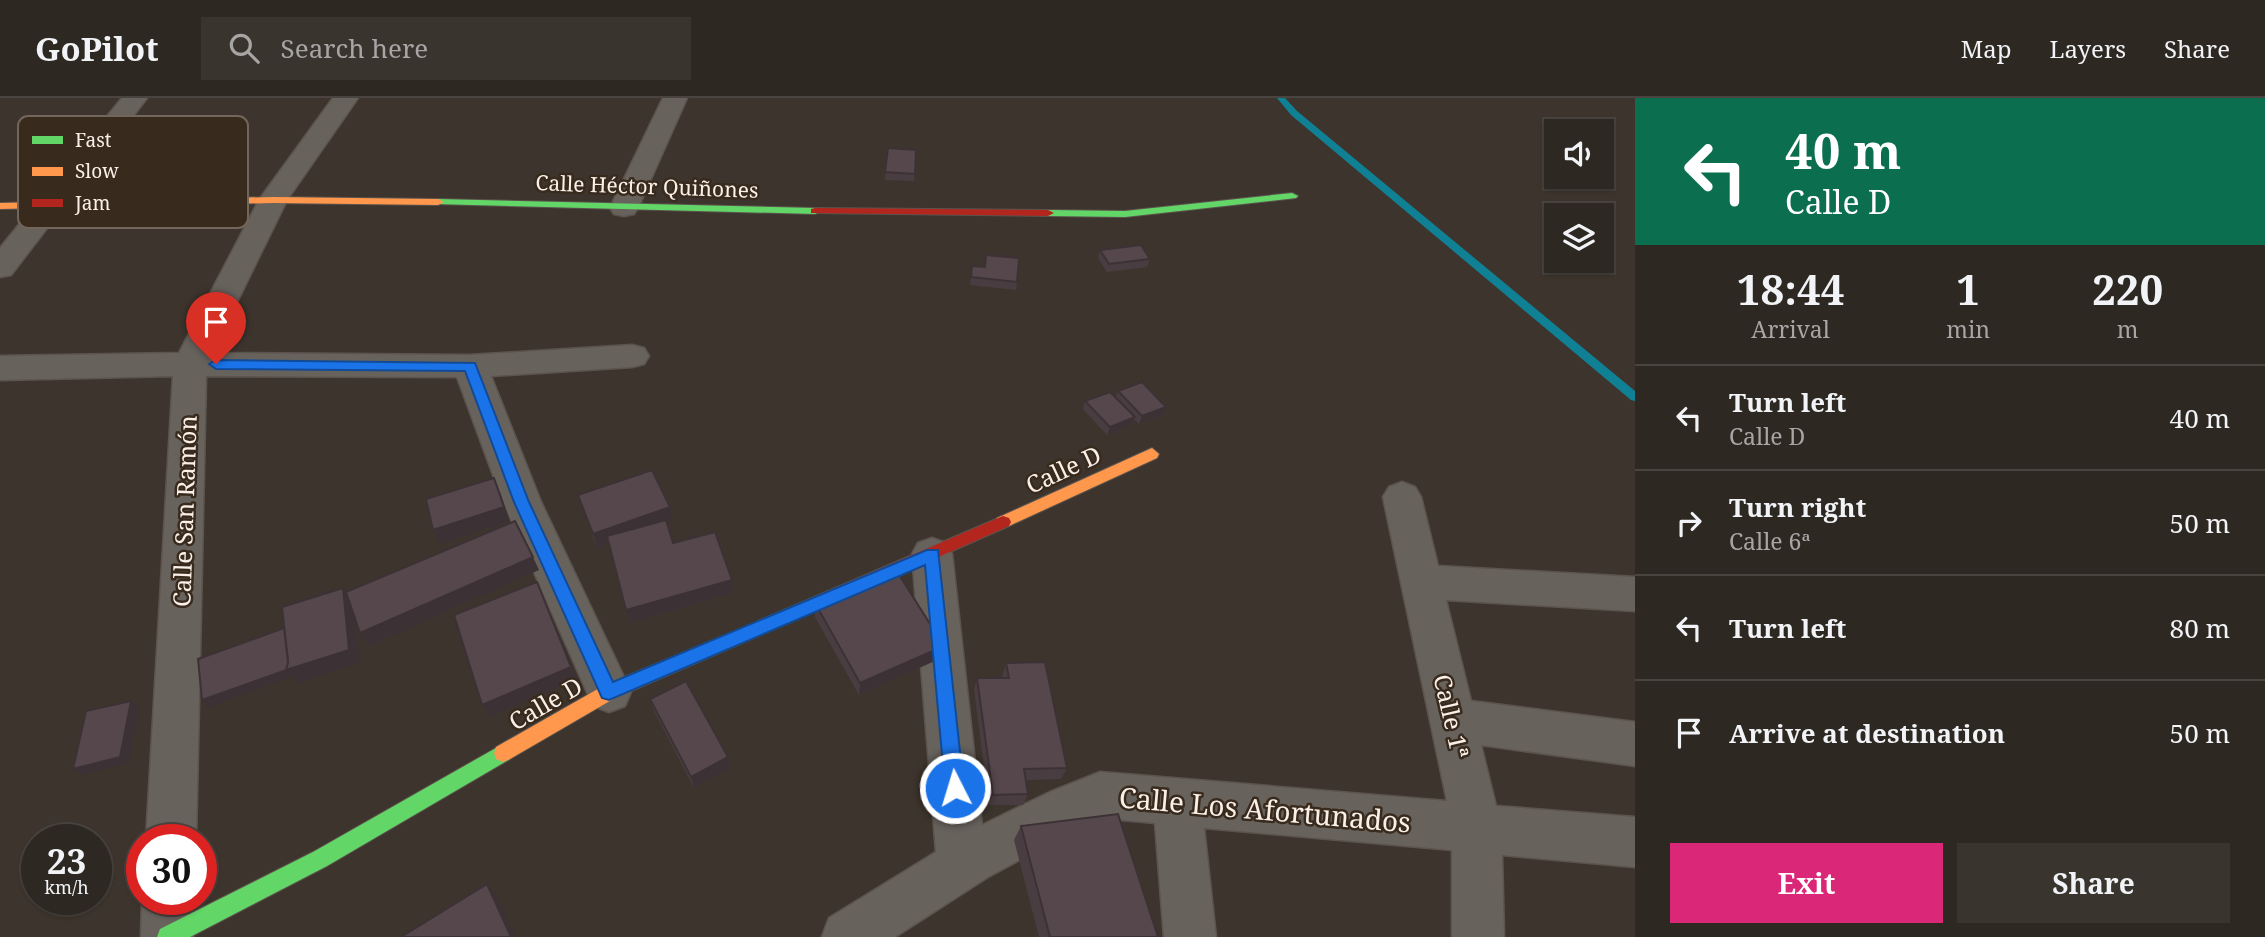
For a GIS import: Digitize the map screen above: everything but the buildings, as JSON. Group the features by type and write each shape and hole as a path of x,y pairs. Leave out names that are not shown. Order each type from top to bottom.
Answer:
{"street":[{"path":"120,116 135,98"},
{"name":"Calle San Ramón","path":"172,824 190,364 273,200 346,98"},
{"path":"624,208 675,98"},
{"name":"Calle Héctor Quiñones","path":"248,201 1125,214 1292,196"},
{"name":"Calle Héctor Quiñones","path":"0,206 18,206"},
{"path":"0,268 31,228"},
{"path":"0,368 190,364 470,366 632,356"},
{"path":"470,366 522,502 609,692"},
{"name":"Calle D","path":"167,937 320,859 609,692 932,554 1152,454"},
{"name":"Calle 1ª","path":"1402,497 1477,827 1478,937"},
{"path":"932,554 962,865"},
{"path":"1421,582 1635,594"},
{"path":"1453,720 1635,744"},
{"name":"Calle Los Afortunados","path":"848,937 962,865 1069,806 1100,795 1635,842"},
{"path":"1177,801 1190,937"},
{"path":"167,937 168,915"}],"waterway":[{"path":"1281,98 1294,113 1635,397"}],"traffic: fast":[{"path":"1048,213 1125,214 1292,196"},
{"path":"438,202 815,211"},
{"path":"168,937 320,859 503,753"}],"traffic: slow":[{"path":"248,201 438,202"},
{"path":"0,206 18,206"},
{"path":"1003,522 1152,454"},
{"path":"503,753 609,692 764,626"}],"traffic: jam":[{"path":"815,211 1048,213"},
{"path":"764,626 1003,522"}],"route":[{"path":"216,364 470,366 522,502 609,692 932,554 955,788"}]}
